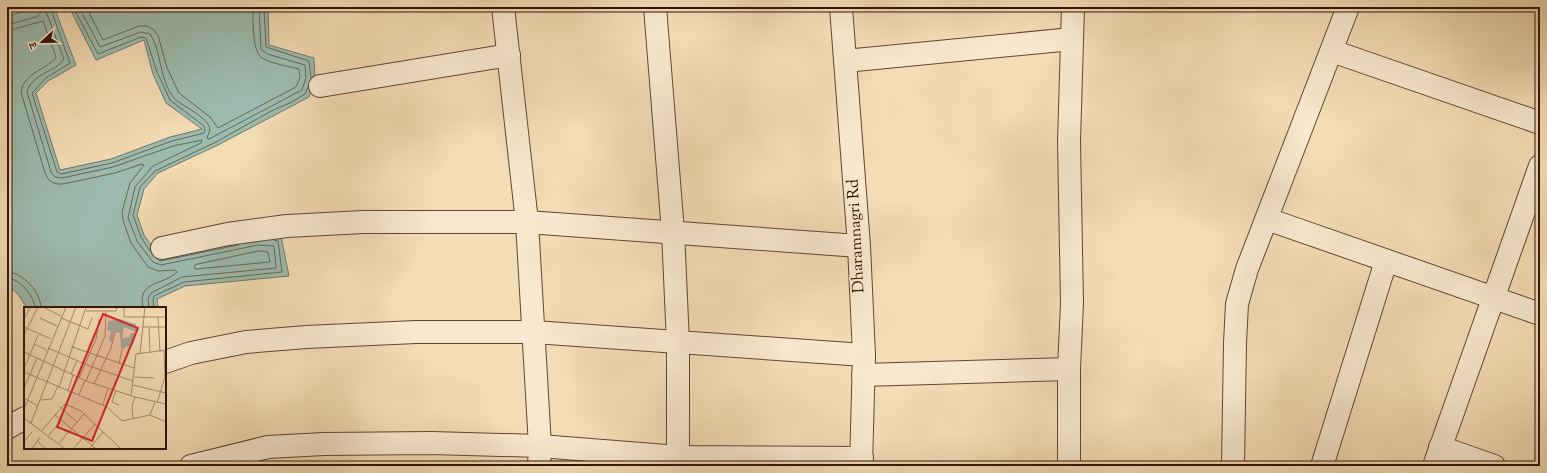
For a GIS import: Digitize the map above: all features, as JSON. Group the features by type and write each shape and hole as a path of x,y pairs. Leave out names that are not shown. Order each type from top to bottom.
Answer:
{"street":[{"path":"503,7 528,222 540,456"},
{"path":"654,7 673,232 678,343 679,462"},
{"name":"Dharamnagri Rd","path":"841,7 859,246 863,365 862,462"},
{"path":"1069,466 1069,369 1072,303 1069,142 1073,7"},
{"path":"1233,466 1234,343 1237,304 1247,269 1348,7"},
{"path":"846,62 1072,39"},
{"path":"1332,51 1540,123"},
{"path":"320,86 508,55"},
{"path":"1494,466 1437,456 1540,166"},
{"path":"1267,219 1540,314"},
{"path":"162,248 228,234 287,226 363,222 528,222 859,246"},
{"path":"1322,466 1386,261"},
{"path":"166,362 191,353 246,342 306,337 416,332 534,332 678,343 863,365 1069,369"},
{"path":"7,428 24,419"},
{"path":"191,466 276,446 431,443 540,456 679,462 862,462"}],"water":[{"path":"40,7 54,7 76,65 48,81 36,93 60,170 111,159 170,137 202,129 166,103 153,74 144,40 96,60 69,7 268,7 269,45 314,58 315,79 309,97 218,145 158,173 144,189 137,215 144,235 160,257 281,236 289,276 185,286 157,299 158,307 26,307 18,294 7,285 7,16"}]}
